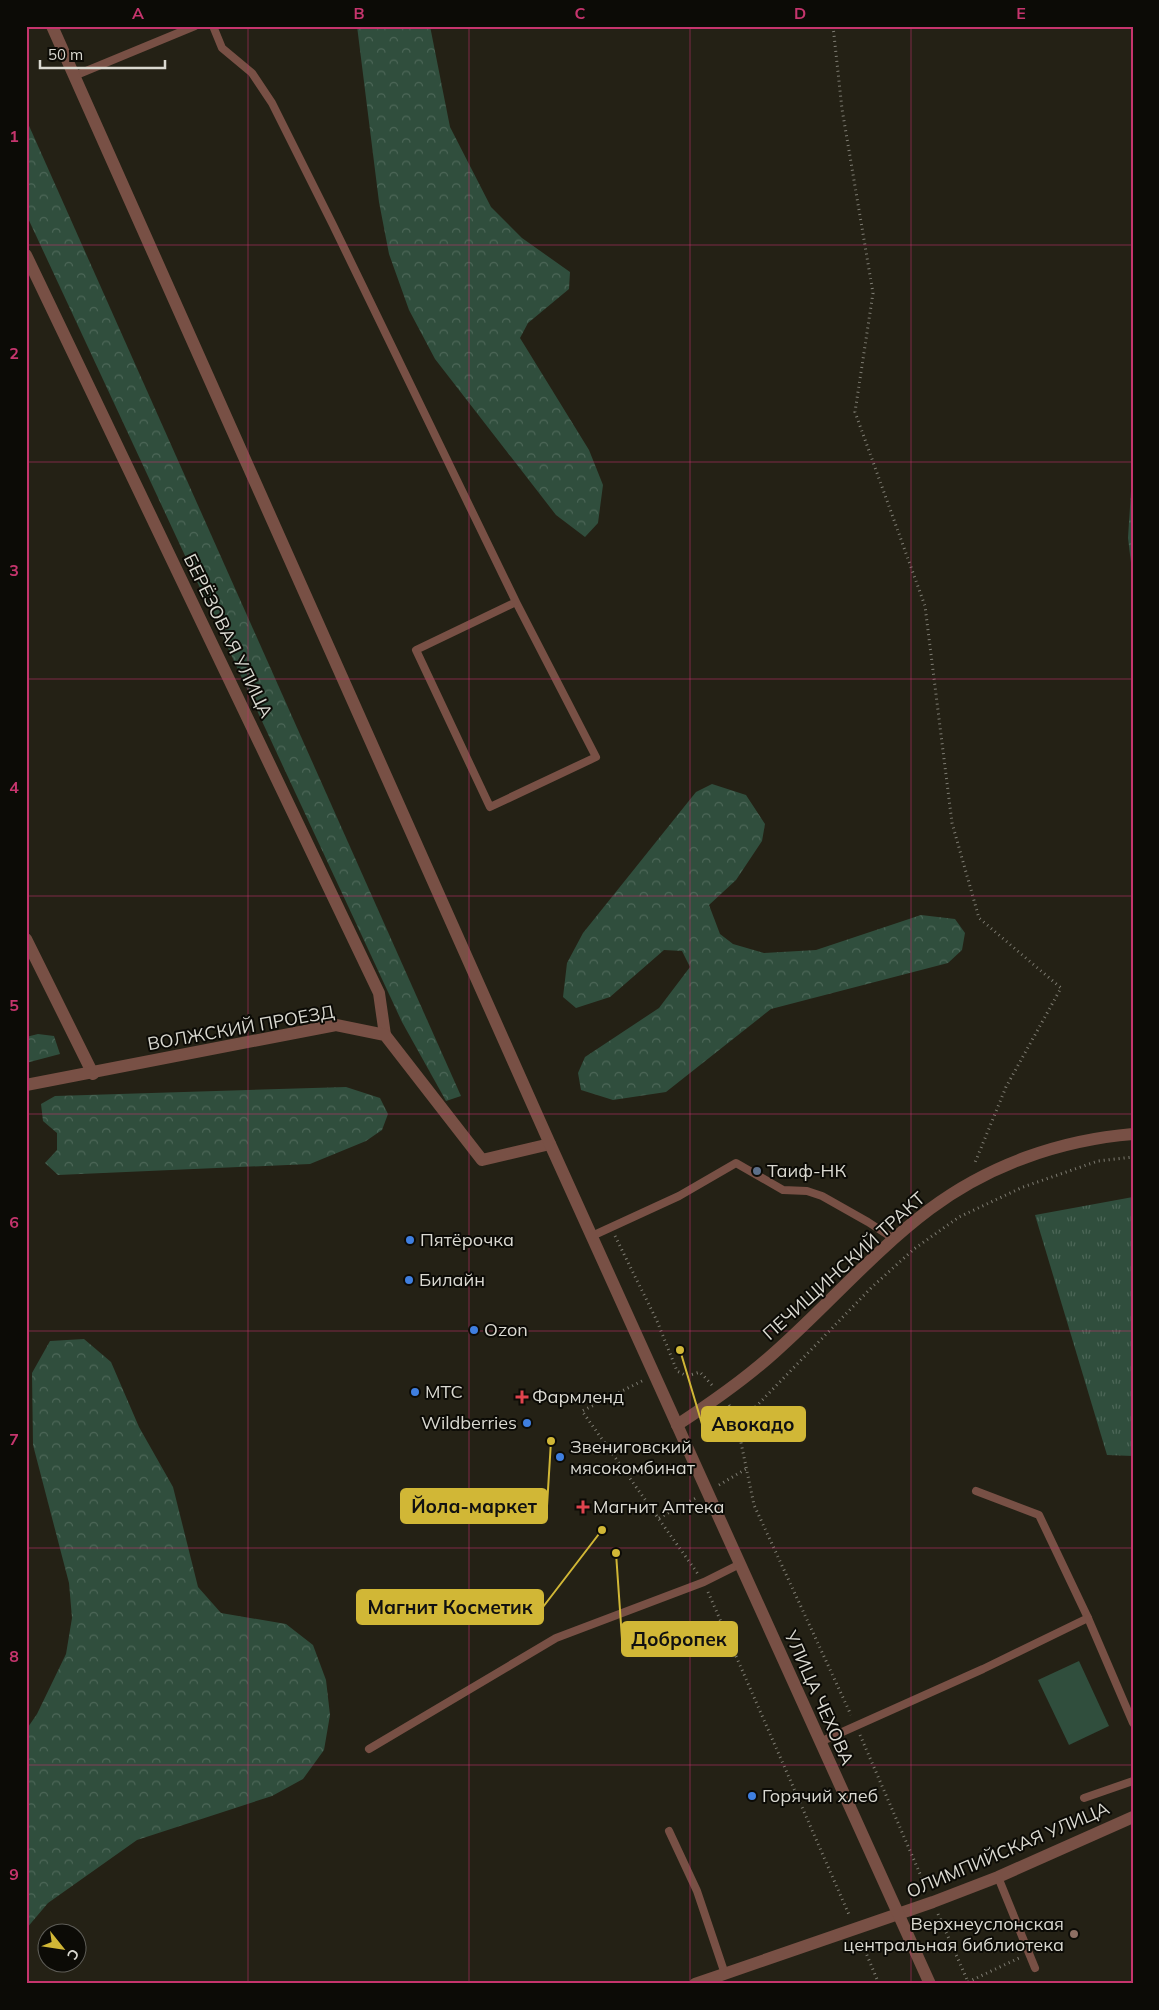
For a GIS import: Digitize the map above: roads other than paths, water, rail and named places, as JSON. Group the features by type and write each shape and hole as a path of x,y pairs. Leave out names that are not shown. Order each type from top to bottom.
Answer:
{"street":[{"name":"УЛИЦА ЧЕХОВА","path":"52,26 550,1144 930,1984"},
{"name":"БЕРЁЗОВАЯ УЛИЦА","path":"26,255 379,993 386,1035"},
{"path":"26,939 93,1074"},
{"name":"ВОЛЖСКИЙ ПРОЕЗД","path":"26,1085 93,1074 336,1025 386,1035"},
{"path":"386,1035 482,1160 550,1144"},
{"name":"ПЕЧИЩИНСКИЙ ТРАКТ","path":"678,1425 722,1395 774,1354 894,1239 930,1209 966,1185 1003,1166 1046,1149 1098,1136 1133,1134"},
{"name":"ОЛИМПИЙСКАЯ УЛИЦА","path":"695,1984 898,1916 998,1878 1133,1817"}],"lane":[{"path":"74,76 195,26"},
{"path":"212,26 222,48 252,73 272,103 334,225 516,602 596,757 490,807 416,650 516,602"},
{"path":"592,1236 678,1196 736,1164 783,1190 807,1191 822,1196 894,1239"},
{"path":"976,1491 1039,1515 1088,1618 1133,1723"},
{"path":"369,1748 556,1638 704,1582 740,1564"},
{"path":"820,1742 983,1669 1088,1618"},
{"path":"1084,1798 1133,1782"},
{"path":"669,1831 697,1891 725,1974"},
{"path":"998,1878 1035,1968"}],"place":[{"name":"Таиф-НК","path":"757,1171"},
{"name":"Пятёрочка","path":"410,1240"},
{"name":"Билайн","path":"409,1280"},
{"name":"Ozon","path":"474,1330"},
{"name":"Авокадо","path":"680,1350"},
{"name":"МТС","path":"415,1392"},
{"name":"Фармленд","path":"522,1397"},
{"name":"Wildberries","path":"527,1423"},
{"name":"Йола-маркет","path":"551,1441"},
{"name":"Звениговский мясокомбинат","path":"560,1457"},
{"name":"Магнит Аптека","path":"583,1507"},
{"name":"Магнит Косметик","path":"602,1530"},
{"name":"Добропек","path":"616,1553"},
{"name":"Горячий хлеб","path":"752,1796"},
{"name":"Верхнеуслонская центральная библиотека","path":"1074,1934"}]}
